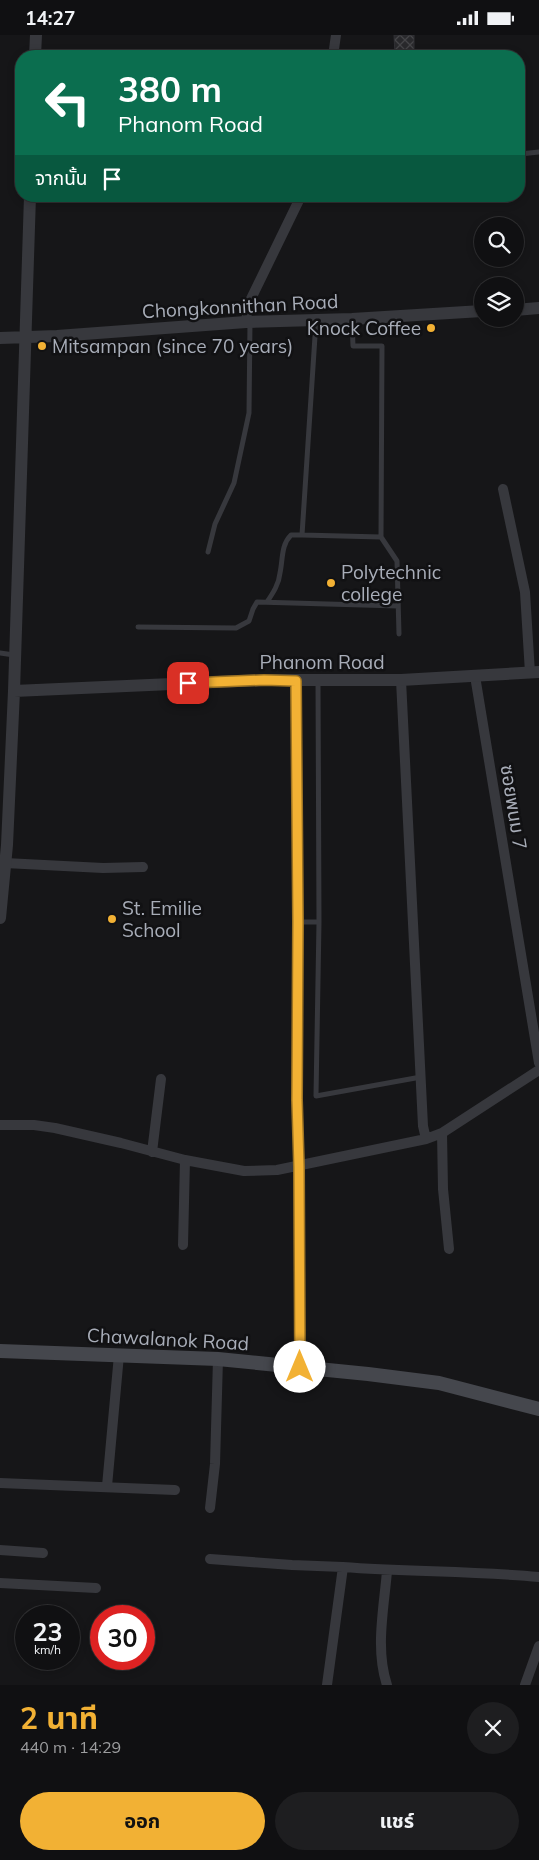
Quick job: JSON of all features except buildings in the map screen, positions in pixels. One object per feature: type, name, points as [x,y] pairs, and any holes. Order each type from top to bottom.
[{"type":"main road","name":"Chawalanok Road","points":[[0,1351],[218,1359],[300,1367],[439,1383],[539,1409]]},
{"type":"street","points":[[35,50],[36,35]]},
{"type":"street","points":[[334,50],[336,35]]},
{"type":"street","points":[[0,918],[6,863],[4,845],[16,655],[30,202]]},
{"type":"street","points":[[248,322],[248,305],[298,202]]},
{"type":"street","points":[[524,309],[539,308]]},
{"type":"street","name":"Chongkonnithan Road","points":[[0,338],[67,336],[248,322],[352,319],[474,311]]},
{"type":"street","points":[[503,489],[525,592],[534,673]]},
{"type":"street","name":"Phanom Road","points":[[14,691],[264,680],[401,680],[534,673]]},
{"type":"street","name":"ซอยพนม 7","points":[[475,676],[539,1063]]},
{"type":"street","points":[[401,680],[423,1126],[426,1139]]},
{"type":"street","points":[[296,681],[300,1367]]},
{"type":"street","points":[[6,863],[103,868],[143,867]]},
{"type":"street","points":[[0,1125],[34,1125],[55,1128],[185,1160],[244,1171],[277,1171],[426,1139],[442,1133],[539,1070]]},
{"type":"street","points":[[152,1152],[161,1079]]},
{"type":"street","points":[[442,1133],[443,1189],[449,1249]]},
{"type":"street","points":[[183,1245],[185,1160]]},
{"type":"street","points":[[107,1486],[119,1355]]},
{"type":"street","points":[[210,1508],[215,1463],[218,1359]]},
{"type":"street","points":[[0,1483],[175,1490]]},
{"type":"street","points":[[0,1550],[43,1553]]},
{"type":"street","points":[[210,1559],[387,1571],[492,1573],[539,1577]]},
{"type":"street","points":[[327,1685],[343,1567]]},
{"type":"street","points":[[386,1685],[381,1669],[381,1640],[387,1571]]},
{"type":"street","points":[[0,1583],[96,1588]]},
{"type":"street","points":[[525,1685],[539,1646]]},
{"type":"lane","points":[[525,153],[539,152]]},
{"type":"lane","points":[[352,319],[353,346],[382,346],[382,537],[396,561],[398,634]]},
{"type":"lane","points":[[302,535],[316,320]]},
{"type":"lane","points":[[208,552],[215,524],[234,483],[249,413],[248,322]]},
{"type":"lane","points":[[267,602],[276,589],[286,540],[291,535],[382,537]]},
{"type":"lane","points":[[138,627],[236,628],[249,621],[257,602],[398,606]]},
{"type":"lane","points":[[0,653],[16,655]]},
{"type":"lane","points":[[318,681],[319,922],[316,1096],[422,1077]]},
{"type":"lane","points":[[298,922],[319,922]]},
{"type":"place","name":"Knock Coffee","points":[[431,328]]},
{"type":"place","name":"Mitsampan (since 70 years)","points":[[42,346]]},
{"type":"place","name":"Polytechnic college","points":[[331,583]]},
{"type":"place","name":"St. Emilie School","points":[[112,919]]},
{"type":"route","points":[[188,683],[264,680],[296,681],[300,1367]]}]
